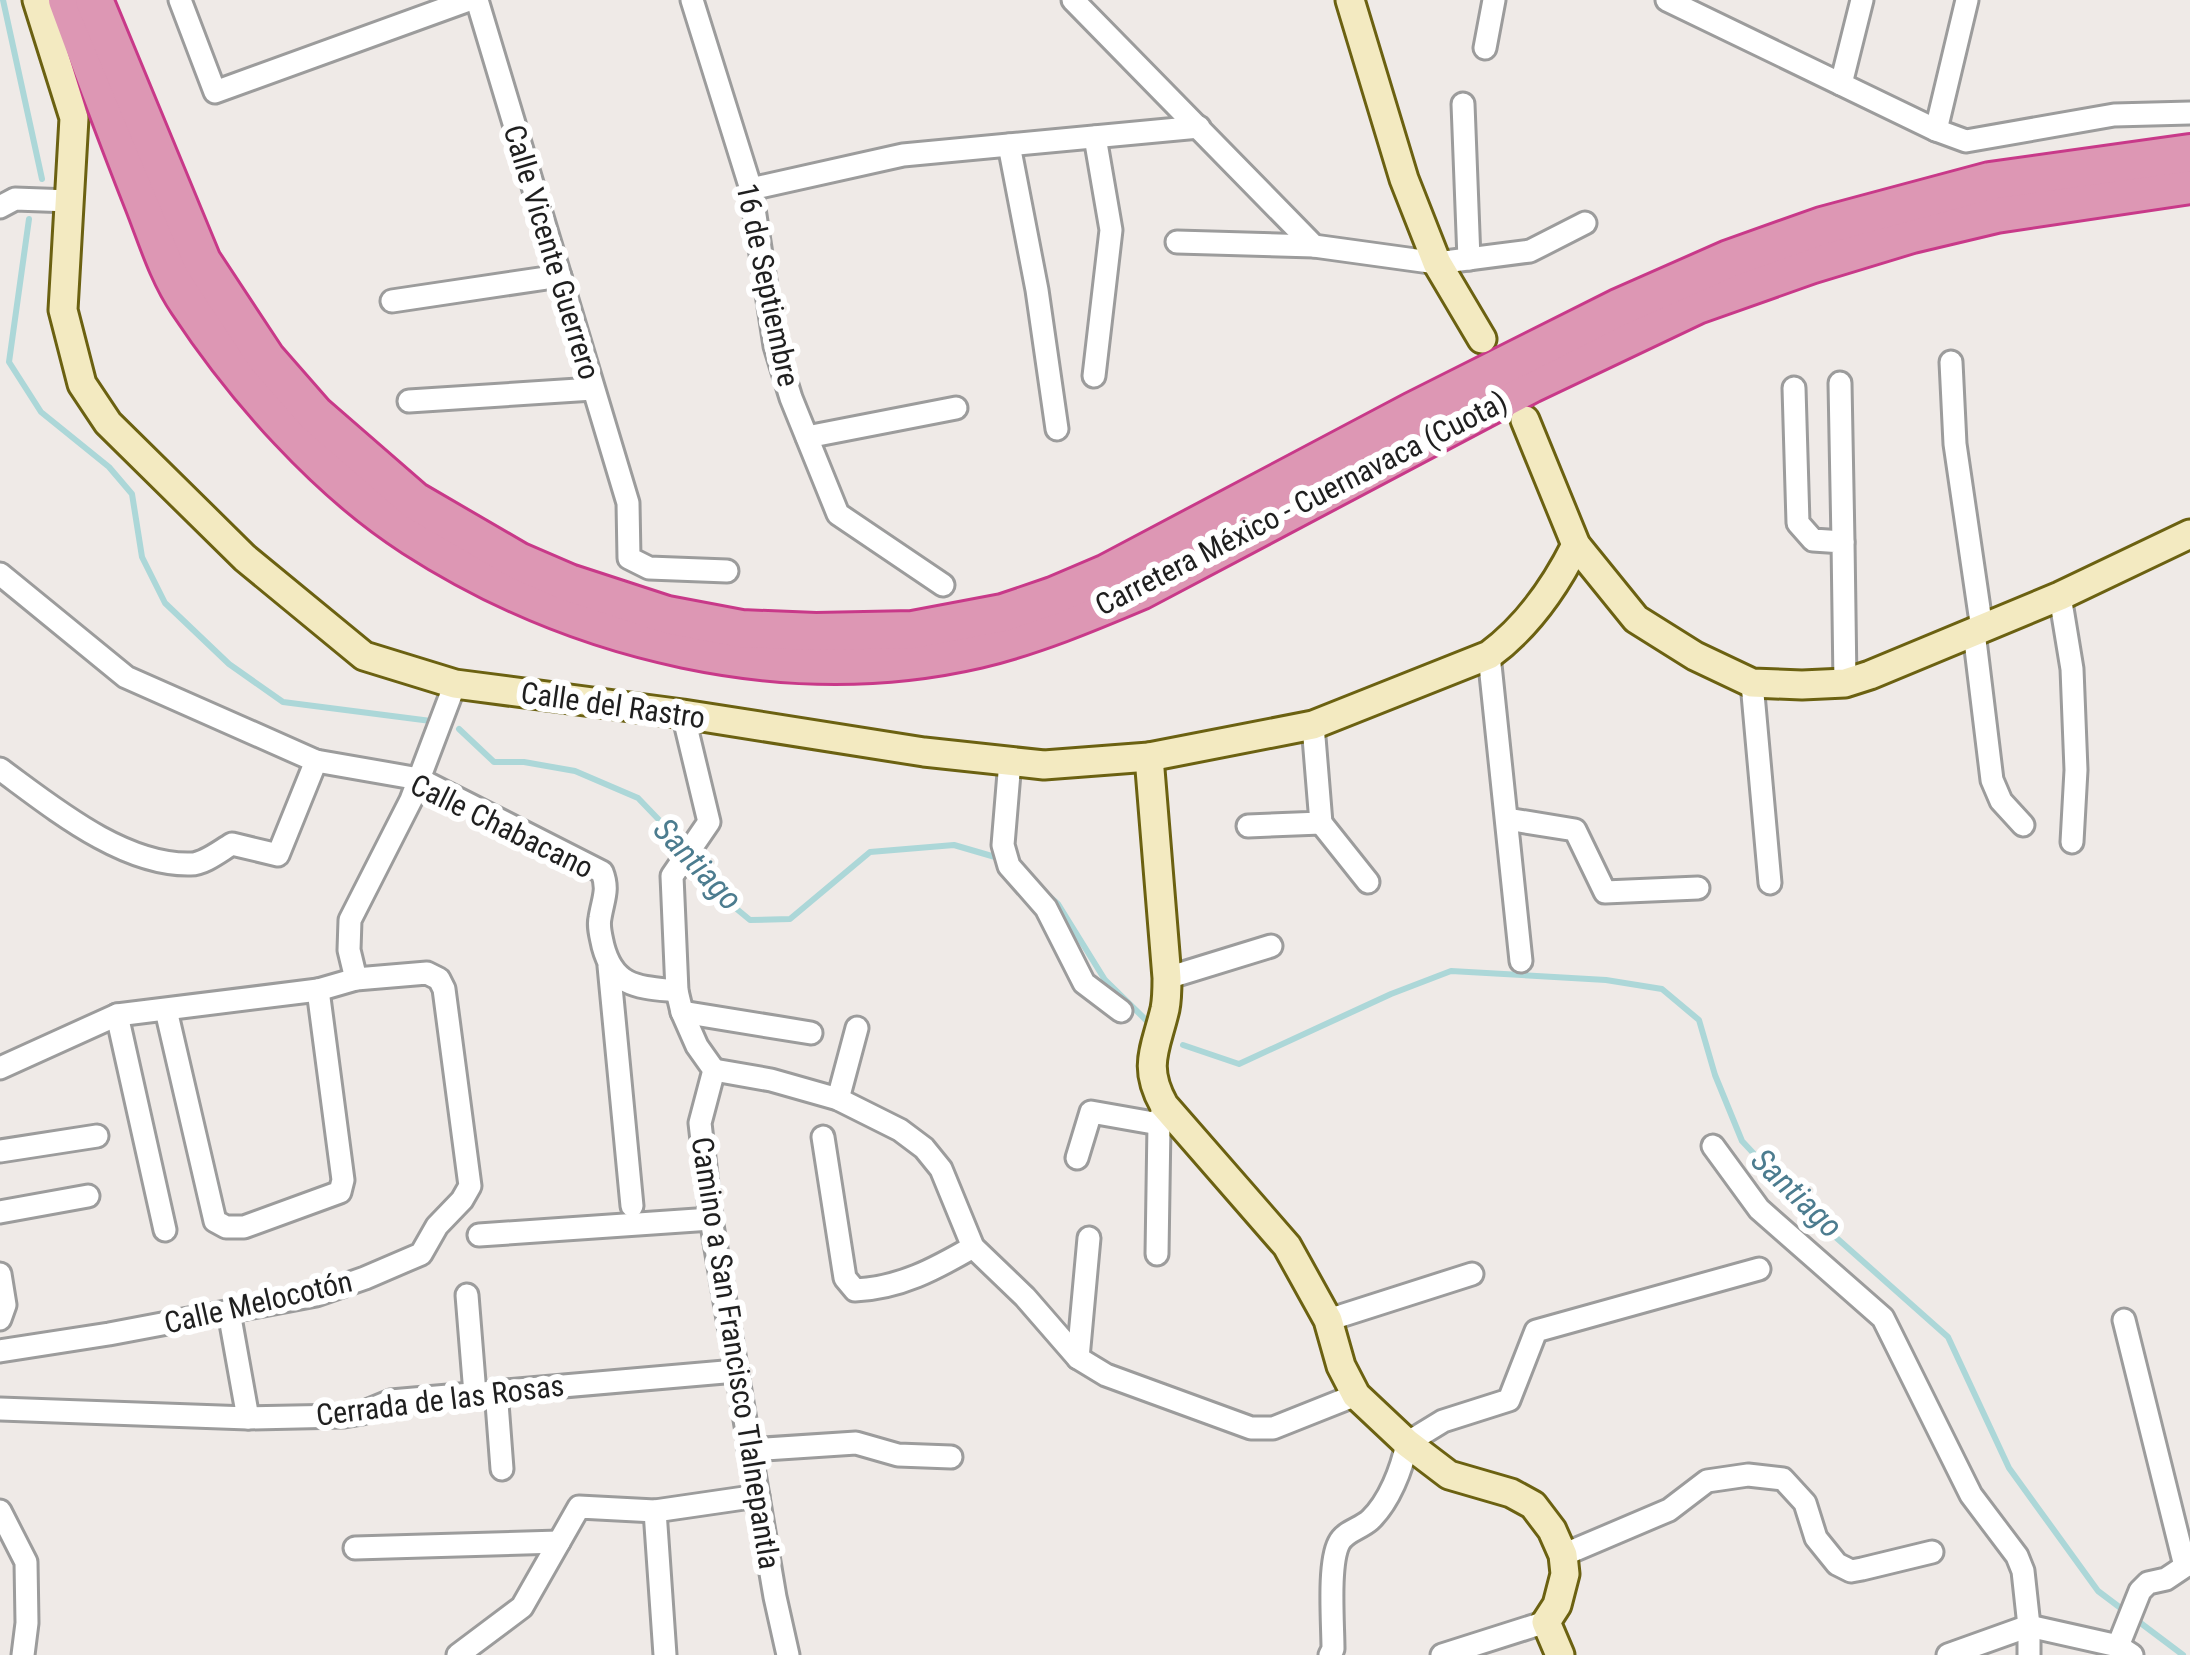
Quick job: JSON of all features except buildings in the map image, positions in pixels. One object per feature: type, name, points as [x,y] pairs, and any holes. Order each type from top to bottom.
[{"type":"highway","name":"Carretera México - Cuernavaca (Cuota)","points":[[68,0],[112,123],[185,299],[261,398],[314,454],[410,536],[464,566],[545,605],[709,655],[824,664],[922,659],[980,648],[1140,591],[1531,384],[1697,305],[1912,234],[1996,214],[2190,185]]},
{"type":"highway","name":"Carretera México - Cuernavaca (Cuota)","points":[[94,0],[202,261],[266,358],[315,414],[415,501],[518,561],[667,615],[741,629],[913,629],[1003,614],[1107,573],[1433,400],[1618,308],[1729,260],[1822,226],[1990,181],[2190,153]]},
{"type":"main road","name":"Calle del Rastro","points":[[38,0],[74,118],[62,310],[82,384],[108,424],[245,558],[364,656],[455,684],[924,752],[1044,765],[1149,757],[1313,724],[1489,655],[1505,644],[1557,584],[1576,545]]},
{"type":"main road","points":[[1350,0],[1404,178],[1437,263],[1482,339]]},
{"type":"main road","points":[[1525,419],[1576,545],[1636,619],[1695,656],[1752,682],[1845,683],[2060,596],[2190,534]]},
{"type":"main road","points":[[1149,757],[1167,979],[1153,1061],[1153,1085],[1162,1114],[1287,1246],[1328,1320],[1341,1366],[1356,1395],[1449,1475],[1533,1504],[1563,1555],[1557,1605],[1546,1622],[1560,1655]]},
{"type":"street","points":[[180,0],[215,92],[473,0]]},
{"type":"street","name":"Calle Vicente Guerrero","points":[[473,0],[628,503],[629,558],[649,568],[728,571]]},
{"type":"street","name":"16 de Septiembre","points":[[692,0],[751,189],[775,346],[838,514],[943,585]]},
{"type":"street","points":[[1073,0],[1314,246]]},
{"type":"street","points":[[1486,48],[1494,0]]},
{"type":"street","points":[[1666,0],[1966,141],[2114,115],[2190,113]]},
{"type":"street","points":[[1841,84],[1862,0]]},
{"type":"street","points":[[1936,130],[1966,0]]},
{"type":"street","points":[[1463,104],[1469,259]]},
{"type":"street","points":[[751,189],[903,155],[1199,127]]},
{"type":"street","points":[[1094,376],[1111,230],[1095,137]]},
{"type":"street","points":[[1009,145],[1057,430]]},
{"type":"street","points":[[1,210],[15,199],[70,201]]},
{"type":"street","points":[[1177,242],[1314,246],[1437,263],[1531,251],[1585,223]]},
{"type":"street","points":[[392,301],[560,276]]},
{"type":"street","points":[[1951,362],[1954,444],[1992,780],[2001,801],[2023,825]]},
{"type":"street","points":[[1840,383],[1845,683]]},
{"type":"street","points":[[1794,388],[1798,523],[1813,540],[1843,542]]},
{"type":"street","points":[[409,401],[593,389]]},
{"type":"street","points":[[807,437],[956,408]]},
{"type":"street","name":"Calle Chabacano","points":[[0,574],[126,677],[316,761],[419,779],[602,872],[608,887],[598,923],[609,966]]},
{"type":"street","points":[[2060,596],[2072,669],[2076,770],[2072,842]]},
{"type":"street","points":[[1489,655],[1521,961]]},
{"type":"street","points":[[1752,682],[1770,883]]},
{"type":"street","points":[[0,1068],[116,1015],[318,990],[356,979],[349,950],[350,920],[419,779],[455,684]]},
{"type":"street","points":[[682,714],[709,821],[672,876],[679,1002],[697,1046],[714,1070],[838,1099],[900,1130],[924,1148],[940,1169],[973,1246],[1078,1358],[1106,1375],[1251,1428],[1273,1428],[1356,1395]]},
{"type":"street","points":[[1313,724],[1321,823],[1368,882]]},
{"type":"street","points":[[0,769],[77,823],[136,856],[195,865],[232,844],[278,855],[316,761]]},
{"type":"street","points":[[1010,761],[1003,845],[1009,866],[1046,908],[1084,983],[1121,1011]]},
{"type":"street","points":[[1507,819],[1575,830],[1605,892],[1698,888]]},
{"type":"street","points":[[1248,826],[1321,823]]},
{"type":"street","points":[[1167,979],[1271,946]]},
{"type":"street","points":[[609,966],[622,980],[679,1002],[811,1033]]},
{"type":"street","points":[[609,966],[632,1206]]},
{"type":"street","name":"Calle Melocotón","points":[[0,1352],[316,1295],[421,1254],[436,1226],[470,1186],[444,989],[439,979],[427,973],[356,979]]},
{"type":"street","points":[[166,1010],[215,1221],[226,1227],[244,1227],[340,1192],[343,1180],[318,990]]},
{"type":"street","points":[[116,1015],[165,1230]]},
{"type":"street","points":[[838,1099],[857,1028]]},
{"type":"street","name":"Camino a San Francisco Tlalnepantla","points":[[714,1070],[700,1124],[711,1219],[788,1655]]},
{"type":"street","points":[[1077,1158],[1090,1112],[1162,1114],[1157,1254]]},
{"type":"street","points":[[0,1151],[97,1136]]},
{"type":"street","points":[[824,1137],[845,1278],[855,1291],[922,1276],[973,1246]]},
{"type":"street","points":[[1712,1146],[1760,1209],[1883,1318],[1971,1495],[2017,1556],[2030,1626],[2029,1655]]},
{"type":"street","points":[[0,1212],[88,1196]]},
{"type":"street","points":[[479,1235],[711,1219]]},
{"type":"street","points":[[1078,1358],[1089,1238]]},
{"type":"street","points":[[1330,1655],[1338,1544],[1371,1520],[1400,1473],[1407,1443],[1443,1421],[1509,1400],[1536,1331],[1760,1269]]},
{"type":"street","points":[[0,1274],[5,1305],[0,1318]]},
{"type":"street","points":[[1328,1320],[1472,1274]]},
{"type":"street","points":[[467,1295],[502,1469]]},
{"type":"street","points":[[229,1312],[248,1418]]},
{"type":"street","points":[[1948,1655],[2030,1626],[2123,1646],[2140,1591],[2188,1565],[2124,1320]]},
{"type":"street","name":"Cerrada de las Rosas","points":[[0,1409],[248,1418],[344,1416],[392,1401],[736,1371]]},
{"type":"street","points":[[749,1450],[856,1443],[898,1455],[951,1456]]},
{"type":"street","points":[[1563,1555],[1669,1510],[1707,1481],[1748,1475],[1783,1479],[1805,1503],[1816,1538],[1837,1564],[1851,1571],[1932,1552]]},
{"type":"street","points":[[458,1655],[522,1607],[579,1507],[655,1510],[758,1496]]},
{"type":"street","points":[[655,1510],[665,1655]]},
{"type":"street","points":[[0,1511],[26,1562],[23,1655]]},
{"type":"street","points":[[355,1548],[559,1542]]},
{"type":"street","points":[[1442,1655],[1546,1622]]},
{"type":"waterway","name":"Santiago","points":[[3,0],[42,179]]},
{"type":"waterway","name":"Santiago","points":[[29,219],[9,362],[41,412],[109,467],[132,494],[142,557],[165,603],[229,664],[283,702],[431,721]]},
{"type":"waterway","name":"Santiago","points":[[459,729],[494,762],[575,771],[638,798],[685,847]]},
{"type":"waterway","name":"Santiago","points":[[693,858],[715,891],[750,920],[790,919],[870,852],[954,845],[1002,859]]},
{"type":"waterway","name":"Santiago","points":[[1050,897],[1105,980],[1147,1021]]},
{"type":"waterway","name":"Santiago","points":[[1183,1045],[1239,1064],[1451,971],[1606,980],[1662,989],[1699,1020],[1742,1141],[1813,1217],[1948,1337],[2009,1468],[2098,1591],[2183,1655]]}]
